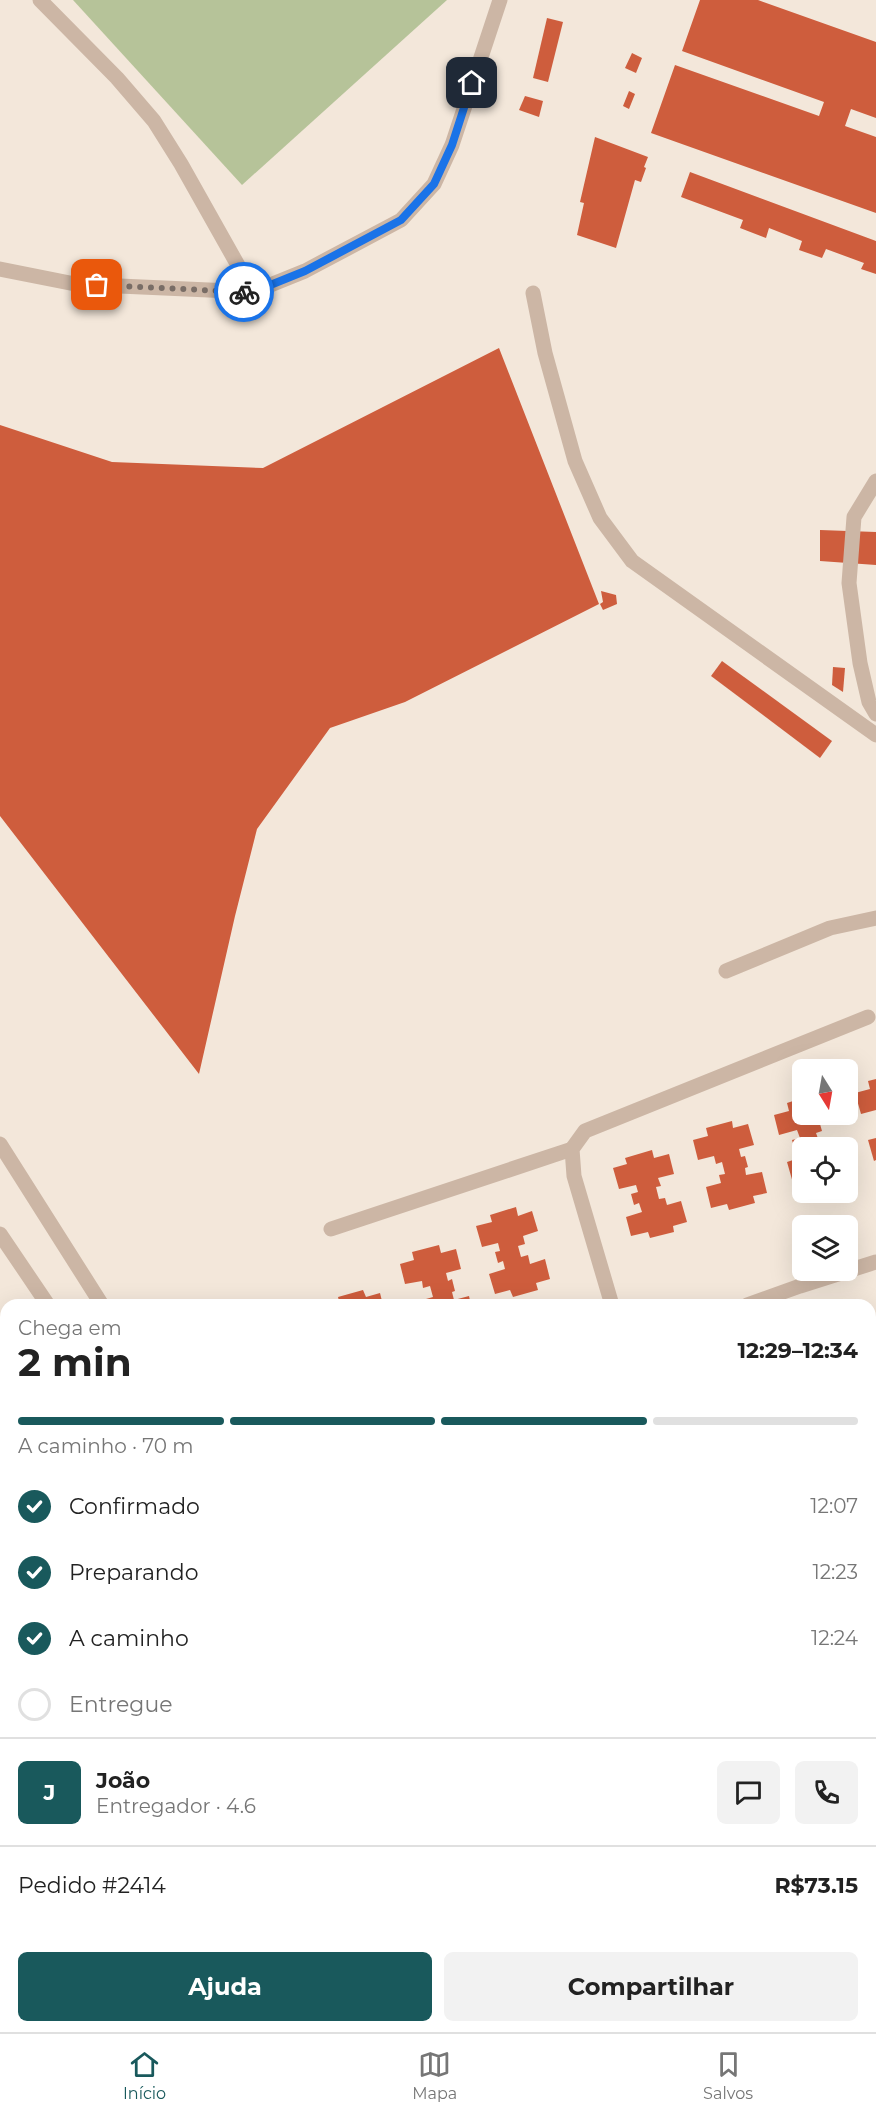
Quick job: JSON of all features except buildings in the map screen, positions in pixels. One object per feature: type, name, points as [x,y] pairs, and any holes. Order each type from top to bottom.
[{"type":"street","points":[[40,0],[117,78],[154,121],[181,164],[253,292]]},
{"type":"street","points":[[0,269],[75,284],[253,292],[305,271],[401,220],[434,184],[452,145],[500,0]]},
{"type":"street","points":[[533,293],[545,353],[574,461],[600,518],[633,561],[876,735]]},
{"type":"street","points":[[876,481],[854,518],[849,583],[860,663],[869,702],[876,714]]},
{"type":"street","points":[[726,971],[830,928],[876,918]]},
{"type":"street","points":[[331,1229],[572,1149],[585,1131],[868,1017]]},
{"type":"street","points":[[0,1144],[98,1299]]},
{"type":"street","points":[[572,1149],[574,1176],[610,1299]]},
{"type":"street","points":[[0,1234],[44,1299]]},
{"type":"street","points":[[764,1299],[876,1262]]},
{"type":"green space","points":[[73,0],[447,0],[242,185]]},
{"type":"way so far","points":[[97,285],[244,292]]},
{"type":"route","points":[[244,292],[253,292],[305,271],[401,220],[434,184],[452,145],[472,83]]}]
